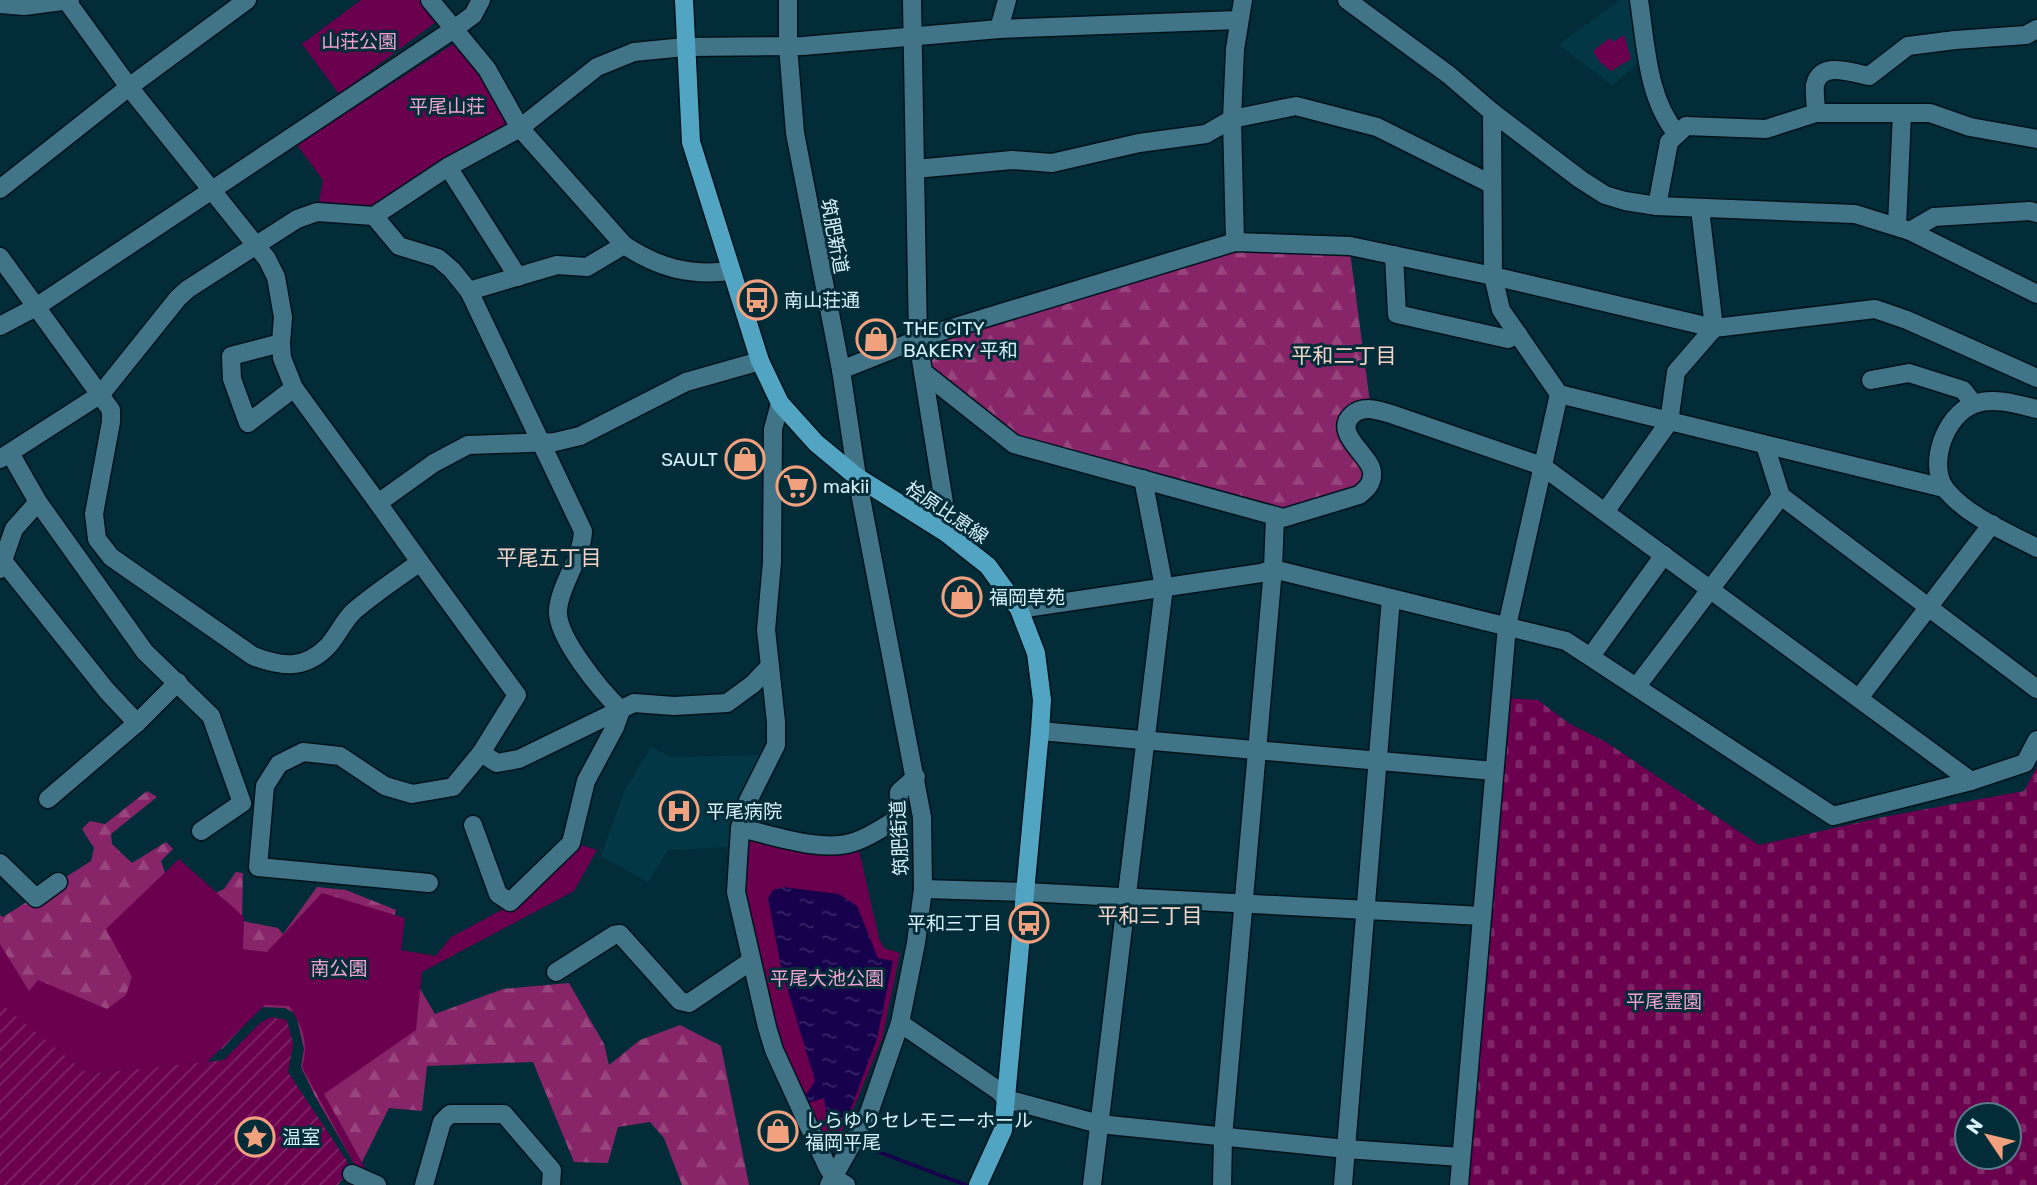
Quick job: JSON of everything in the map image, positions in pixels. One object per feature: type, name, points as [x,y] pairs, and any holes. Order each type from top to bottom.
[{"type":"main road","name":"桧原比恵線","points":[[684,0],[691,142],[760,361],[780,403],[816,443],[857,477],[945,532],[988,566],[1019,608],[1036,653],[1042,700],[1040,731],[1003,1130],[978,1185]]},
{"type":"street","points":[[0,189],[129,87],[247,0]]},
{"type":"street","points":[[430,0],[487,69],[520,128],[624,245],[645,259],[664,267],[688,271],[732,271]]},
{"type":"street","points":[[0,326],[36,307],[454,29],[473,15],[481,0]]},
{"type":"street","name":"筑肥新道","points":[[788,0],[788,46],[795,133],[841,370],[857,477]]},
{"type":"street","points":[[912,0],[918,340],[945,509],[945,532]]},
{"type":"street","points":[[999,29],[1006,0]]},
{"type":"street","points":[[1235,242],[1233,119],[1238,20],[1243,0]]},
{"type":"street","points":[[1348,0],[1449,75],[1492,112],[1580,179],[1605,195],[1657,206],[1854,214],[1904,228],[2037,294]]},
{"type":"street","points":[[1639,0],[1650,74],[1664,118],[1677,134]]},
{"type":"street","points":[[0,4],[24,6],[68,1],[129,87],[267,258],[276,277],[283,317],[282,358],[294,388],[517,695],[481,753],[453,787],[412,794],[385,786],[340,757],[303,751],[279,764],[265,786],[258,867],[429,883]]},
{"type":"street","points":[[201,831],[242,803],[211,716],[145,652],[5,456],[101,394],[188,289],[297,219],[317,212],[374,216],[448,167],[520,128],[597,67],[634,52],[685,47],[788,46],[999,29],[1238,20]]},
{"type":"street","points":[[1816,113],[1815,83],[1822,73],[1832,69],[1868,76],[1908,46],[2026,35],[2037,29]]},
{"type":"street","points":[[915,169],[1012,160],[1052,163],[1139,143],[1206,134],[1233,119],[1296,106],[1377,127],[1491,184]]},
{"type":"street","points":[[1492,112],[1493,276],[1501,310],[1559,394],[1944,488]]},
{"type":"street","points":[[1657,206],[1669,142],[1686,126],[1766,129],[1816,113],[1930,113],[1970,127],[2037,139]]},
{"type":"street","points":[[1902,113],[1904,228]]},
{"type":"street","points":[[448,167],[518,277]]},
{"type":"street","points":[[1605,512],[1669,422],[1676,372],[1714,328],[1700,209]]},
{"type":"street","points":[[1904,228],[1934,217],[2030,211],[2037,213]]},
{"type":"street","points":[[374,216],[399,246],[438,258],[469,291],[583,531],[583,544],[558,608],[558,622],[592,678],[621,710]]},
{"type":"street","points":[[841,370],[918,340],[1235,242],[1350,246],[1493,276],[1714,328],[1875,309],[1907,320],[2037,378]]},
{"type":"street","points":[[469,291],[557,265],[587,267],[624,245]]},
{"type":"street","points":[[1394,256],[1396,314],[1508,339],[1518,334]]},
{"type":"street","points":[[0,257],[111,410],[94,514],[97,539],[111,557],[253,656],[277,665],[303,662],[317,655],[328,646],[352,612],[420,562]]},
{"type":"street","points":[[281,342],[231,356],[232,379],[248,423],[294,388]]},
{"type":"street","points":[[378,503],[434,463],[468,445],[542,443],[580,436],[686,382],[760,361]]},
{"type":"street","points":[[923,372],[1014,444],[1283,518],[1359,495],[1367,489],[1371,482],[1371,467],[1350,439],[1346,427],[1351,415],[1360,410],[1372,409],[1394,415],[1542,466],[1971,781]]},
{"type":"street","points":[[1871,380],[1909,373],[1963,390],[1974,404]]},
{"type":"street","points":[[1459,1185],[1507,626],[1559,394]]},
{"type":"street","points":[[2037,409],[2004,401],[1974,404],[1959,414],[1948,427],[1939,450],[1940,475],[1944,488],[1958,502],[1992,524],[2037,548]]},
{"type":"street","points":[[780,403],[773,429],[772,562],[766,630],[776,745],[748,802],[740,828],[736,892],[774,1050],[836,1183]]},
{"type":"street","points":[[1765,445],[1781,496],[2037,689]]},
{"type":"street","name":"筑肥街道","points":[[836,1183],[869,1113],[900,1023],[916,943],[923,889],[922,817],[916,777],[857,477]]},
{"type":"street","points":[[1092,1185],[1164,587],[1143,480]]},
{"type":"street","points":[[1637,686],[1781,496]]},
{"type":"street","points":[[38,502],[15,529],[2,566],[137,723]]},
{"type":"street","points":[[1222,1185],[1223,1137],[1273,569],[1275,516]]},
{"type":"street","points":[[1859,698],[1992,524]]},
{"type":"street","points":[[1591,656],[1664,555]]},
{"type":"street","points":[[1019,608],[1261,573],[1273,569],[1566,641],[1833,816],[1971,781],[2025,763],[2037,740]]},
{"type":"street","points":[[1343,1185],[1391,598]]},
{"type":"street","points":[[481,753],[497,763],[519,759],[634,703],[674,706],[727,703],[753,684],[770,666]]},
{"type":"street","points":[[48,799],[137,723],[178,682]]},
{"type":"street","points":[[473,825],[498,894],[510,902],[571,843],[586,781],[615,727],[621,710]]},
{"type":"street","points":[[1040,731],[1494,771]]},
{"type":"street","points":[[740,828],[821,846],[856,842],[898,818],[899,792],[916,777]]},
{"type":"street","points":[[0,863],[36,898],[58,882]]},
{"type":"street","points":[[923,889],[1482,916]]},
{"type":"street","points":[[556,972],[614,935],[620,934],[680,1001],[689,1003],[751,961]]},
{"type":"street","points":[[900,1023],[999,1091],[1006,1099],[1099,1124],[1346,1149],[1461,1157]]},
{"type":"street","points":[[424,1185],[442,1122],[450,1114],[505,1114],[552,1170],[551,1185]]},
{"type":"street","points":[[352,1174],[377,1185]]},
{"type":"shaded area","points":[[1620,0],[1632,0],[1638,64],[1612,85],[1559,45]]},
{"type":"shaded area","name":"平尾病院","points":[[651,747],[670,757],[766,755],[730,847],[668,850],[648,882],[601,856],[625,790]]},
{"type":"green space","name":"山荘公園","points":[[361,0],[420,0],[436,22],[339,94],[302,44]]},
{"type":"green space","points":[[1624,35],[1631,59],[1611,71],[1600,62],[1593,51],[1610,38],[1613,42]]},
{"type":"green space","name":"平尾山荘","points":[[458,41],[513,123],[374,209],[319,203],[323,180],[297,145]]},
{"type":"green space","points":[[1231,248],[1350,252],[1370,402],[1348,410],[1366,468],[1361,486],[1278,511],[1016,438],[931,372],[927,343]]},
{"type":"green space","name":"平尾霊園","points":[[1507,698],[1538,700],[1570,724],[1606,742],[1759,845],[1883,817],[2024,791],[2037,767],[2037,1185],[1464,1185]]},
{"type":"green space","points":[[147,791],[157,797],[111,834],[112,844],[132,863],[166,842],[173,849],[161,861],[167,879],[200,900],[224,889],[236,872],[243,873],[242,921],[278,928],[283,934],[317,887],[346,890],[396,910],[386,949],[412,975],[435,1014],[503,989],[569,983],[604,1044],[609,1065],[640,1040],[680,1025],[721,1046],[749,1185],[682,1185],[664,1138],[650,1122],[618,1127],[608,1163],[574,1162],[533,1062],[427,1066],[422,1111],[389,1108],[358,1170],[301,1067],[304,1049],[296,1014],[285,1008],[261,1007],[222,1049],[154,1036],[0,984],[0,915],[3,917],[91,861],[94,848],[82,829],[90,821],[105,824]]},
{"type":"green space","name":"平尾大池公園","points":[[744,834],[859,850],[879,938],[884,948],[900,953],[882,1039],[853,1110],[829,1155],[777,1045],[749,937],[741,870]]},
{"type":"green space","name":"南公園","points":[[572,842],[597,850],[574,891],[422,972],[416,1030],[324,1094],[365,1168],[357,1185],[349,1185],[358,1171],[302,1067],[305,1043],[298,1021],[289,1006],[265,1005],[207,1062],[88,1074],[0,1004],[0,944],[29,991],[38,980],[107,1009],[126,995],[132,977],[106,929],[179,859],[244,917],[243,949],[267,952],[322,893],[405,918],[401,950],[436,956],[451,937],[511,905]]},
{"type":"green space","points":[[0,1003],[88,1074],[224,1060],[260,1023],[271,1017],[287,1020],[293,1044],[288,1072],[347,1161],[348,1172],[338,1185],[0,1185]]},
{"type":"water","points":[[783,887],[839,894],[857,906],[878,958],[893,961],[877,1039],[848,1116],[827,1120],[824,1098],[808,1103],[806,1095],[815,1081],[781,967],[768,898],[773,890]]},
{"type":"waterway","points":[[871,1149],[966,1185]]},
{"type":"place","name":"南山荘通","points":[[757,300]]},
{"type":"place","name":"THE CITY BAKERY 平和","points":[[876,339]]},
{"type":"place","name":"SAULT","points":[[745,459]]},
{"type":"place","name":"makii","points":[[796,486]]},
{"type":"place","name":"福岡草苑","points":[[962,597]]},
{"type":"place","name":"平尾病院","points":[[679,811]]},
{"type":"place","name":"平和三丁目","points":[[1029,923]]},
{"type":"place","name":"しらゆりセレモニーホール 福岡平尾","points":[[778,1131]]},
{"type":"place","name":"温室","points":[[255,1137]]},
{"type":"district","name":"平和二丁目","points":[[1344,356]]},
{"type":"district","name":"平尾五丁目","points":[[549,558]]},
{"type":"district","name":"平和三丁目","points":[[1150,916]]}]
